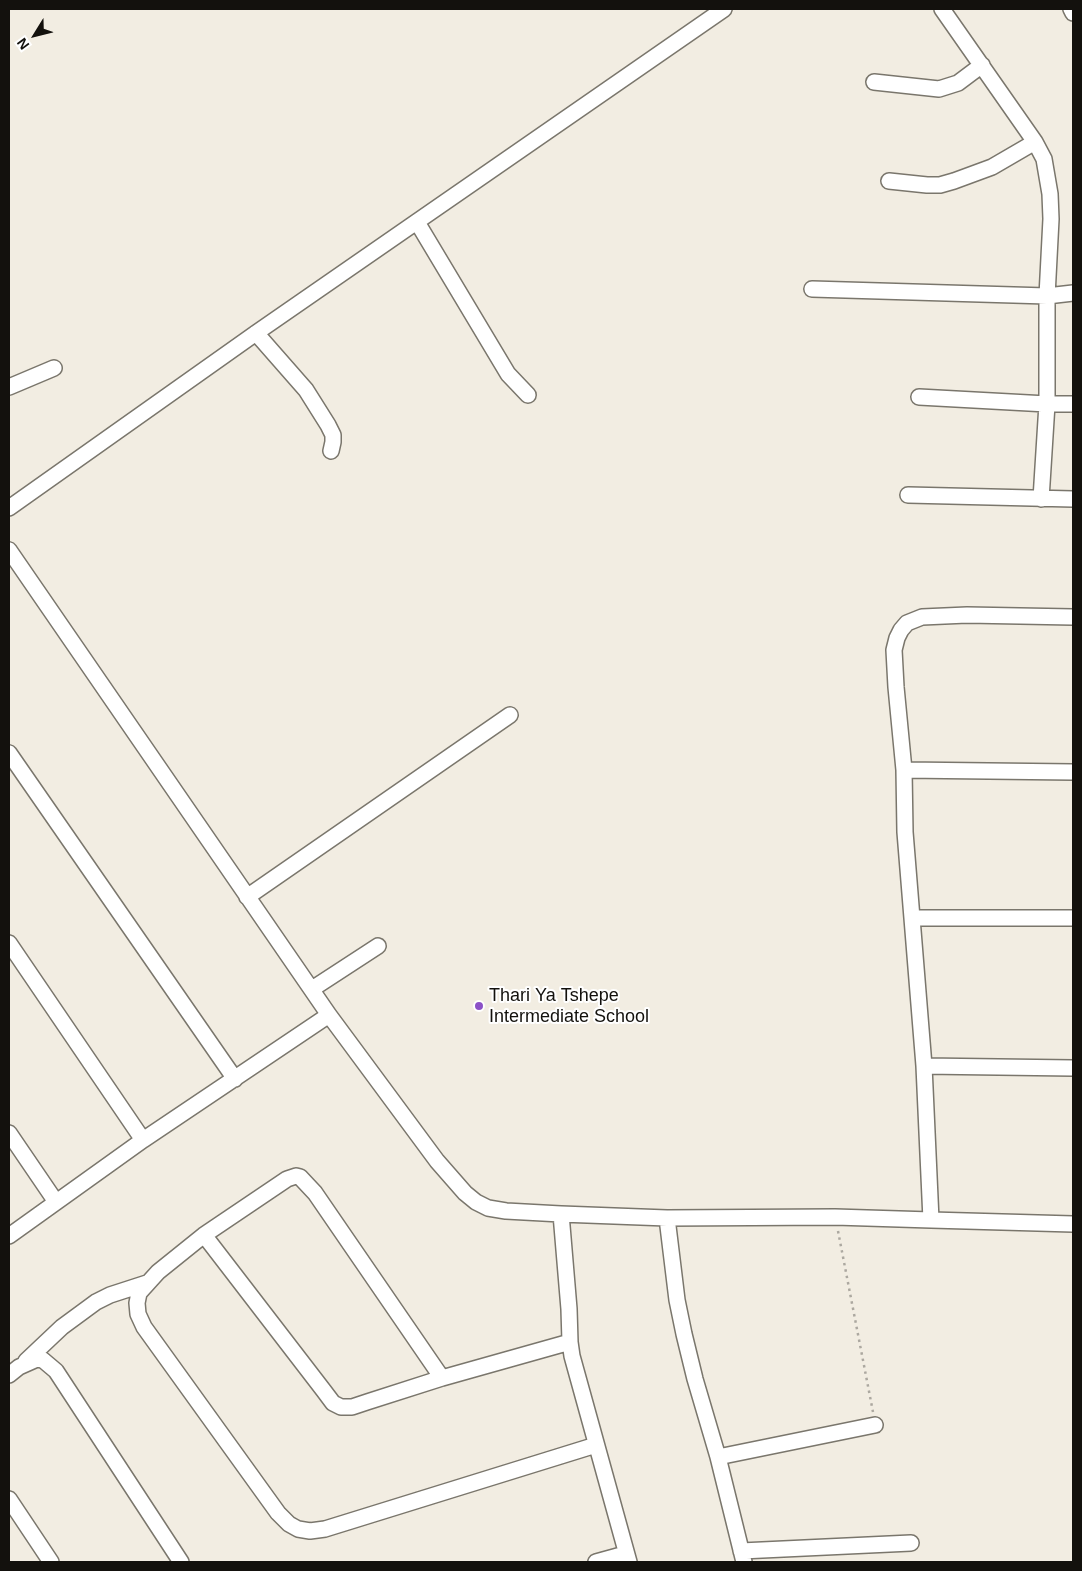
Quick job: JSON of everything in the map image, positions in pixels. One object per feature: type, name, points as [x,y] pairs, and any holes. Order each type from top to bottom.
[{"type":"street","points":[[9,508],[256,333],[724,9]]},
{"type":"street","points":[[942,9],[1036,142],[1044,159],[1050,194],[1051,219],[1047,296],[1047,404],[1041,499]]},
{"type":"street","points":[[874,82],[939,89],[958,83],[982,65]]},
{"type":"street","points":[[889,181],[934,185],[954,181],[992,167],[1036,142]]},
{"type":"street","points":[[417,222],[508,374],[528,394]]},
{"type":"street","points":[[812,289],[1047,296],[1073,293]]},
{"type":"street","points":[[256,333],[306,390],[333,435],[331,451]]},
{"type":"street","points":[[9,387],[54,368]]},
{"type":"street","points":[[919,397],[1073,404]]},
{"type":"street","points":[[908,495],[1073,499]]},
{"type":"street","points":[[9,550],[329,1015],[436,1161],[465,1193],[476,1202],[488,1208],[506,1211],[667,1218],[835,1217],[1073,1224]]},
{"type":"street","points":[[931,1220],[924,1066],[905,832],[904,770],[896,687],[894,650],[896,638],[907,623],[922,617],[946,615],[1073,617]]},
{"type":"street","points":[[247,897],[510,715]]},
{"type":"street","points":[[9,753],[235,1079]]},
{"type":"street","points":[[904,770],[1073,772]]},
{"type":"street","points":[[912,918],[1073,918]]},
{"type":"street","points":[[9,943],[143,1140]]},
{"type":"street","points":[[312,989],[378,946]]},
{"type":"street","points":[[9,1236],[143,1140],[329,1015]]},
{"type":"street","points":[[924,1066],[1073,1068]]},
{"type":"street","points":[[9,1132],[56,1202]]},
{"type":"street","points":[[442,1378],[315,1193],[300,1177],[296,1176],[287,1179],[204,1236],[158,1272],[140,1293],[137,1303],[138,1314],[144,1327],[278,1513],[289,1524],[298,1529],[310,1531],[325,1529],[596,1445]]},
{"type":"street","points":[[562,1214],[570,1342],[577,1377],[627,1558],[596,1562]]},
{"type":"street","points":[[667,1218],[677,1300],[684,1334],[718,1456],[743,1557],[911,1543]]},
{"type":"street","points":[[204,1236],[333,1403],[341,1407],[352,1407],[442,1378],[570,1342]]},
{"type":"street","points":[[14,1371],[62,1327],[96,1302],[110,1295],[147,1283]]},
{"type":"street","points":[[14,1371],[37,1359],[43,1360],[56,1371],[181,1562]]},
{"type":"street","points":[[718,1456],[875,1425]]},
{"type":"street","points":[[9,1499],[51,1562]]},
{"type":"path","points":[[835,1217],[875,1425]]},
{"type":"place","name":"Thari Ya Tshepe Intermediate School","points":[[479,1006]]}]
